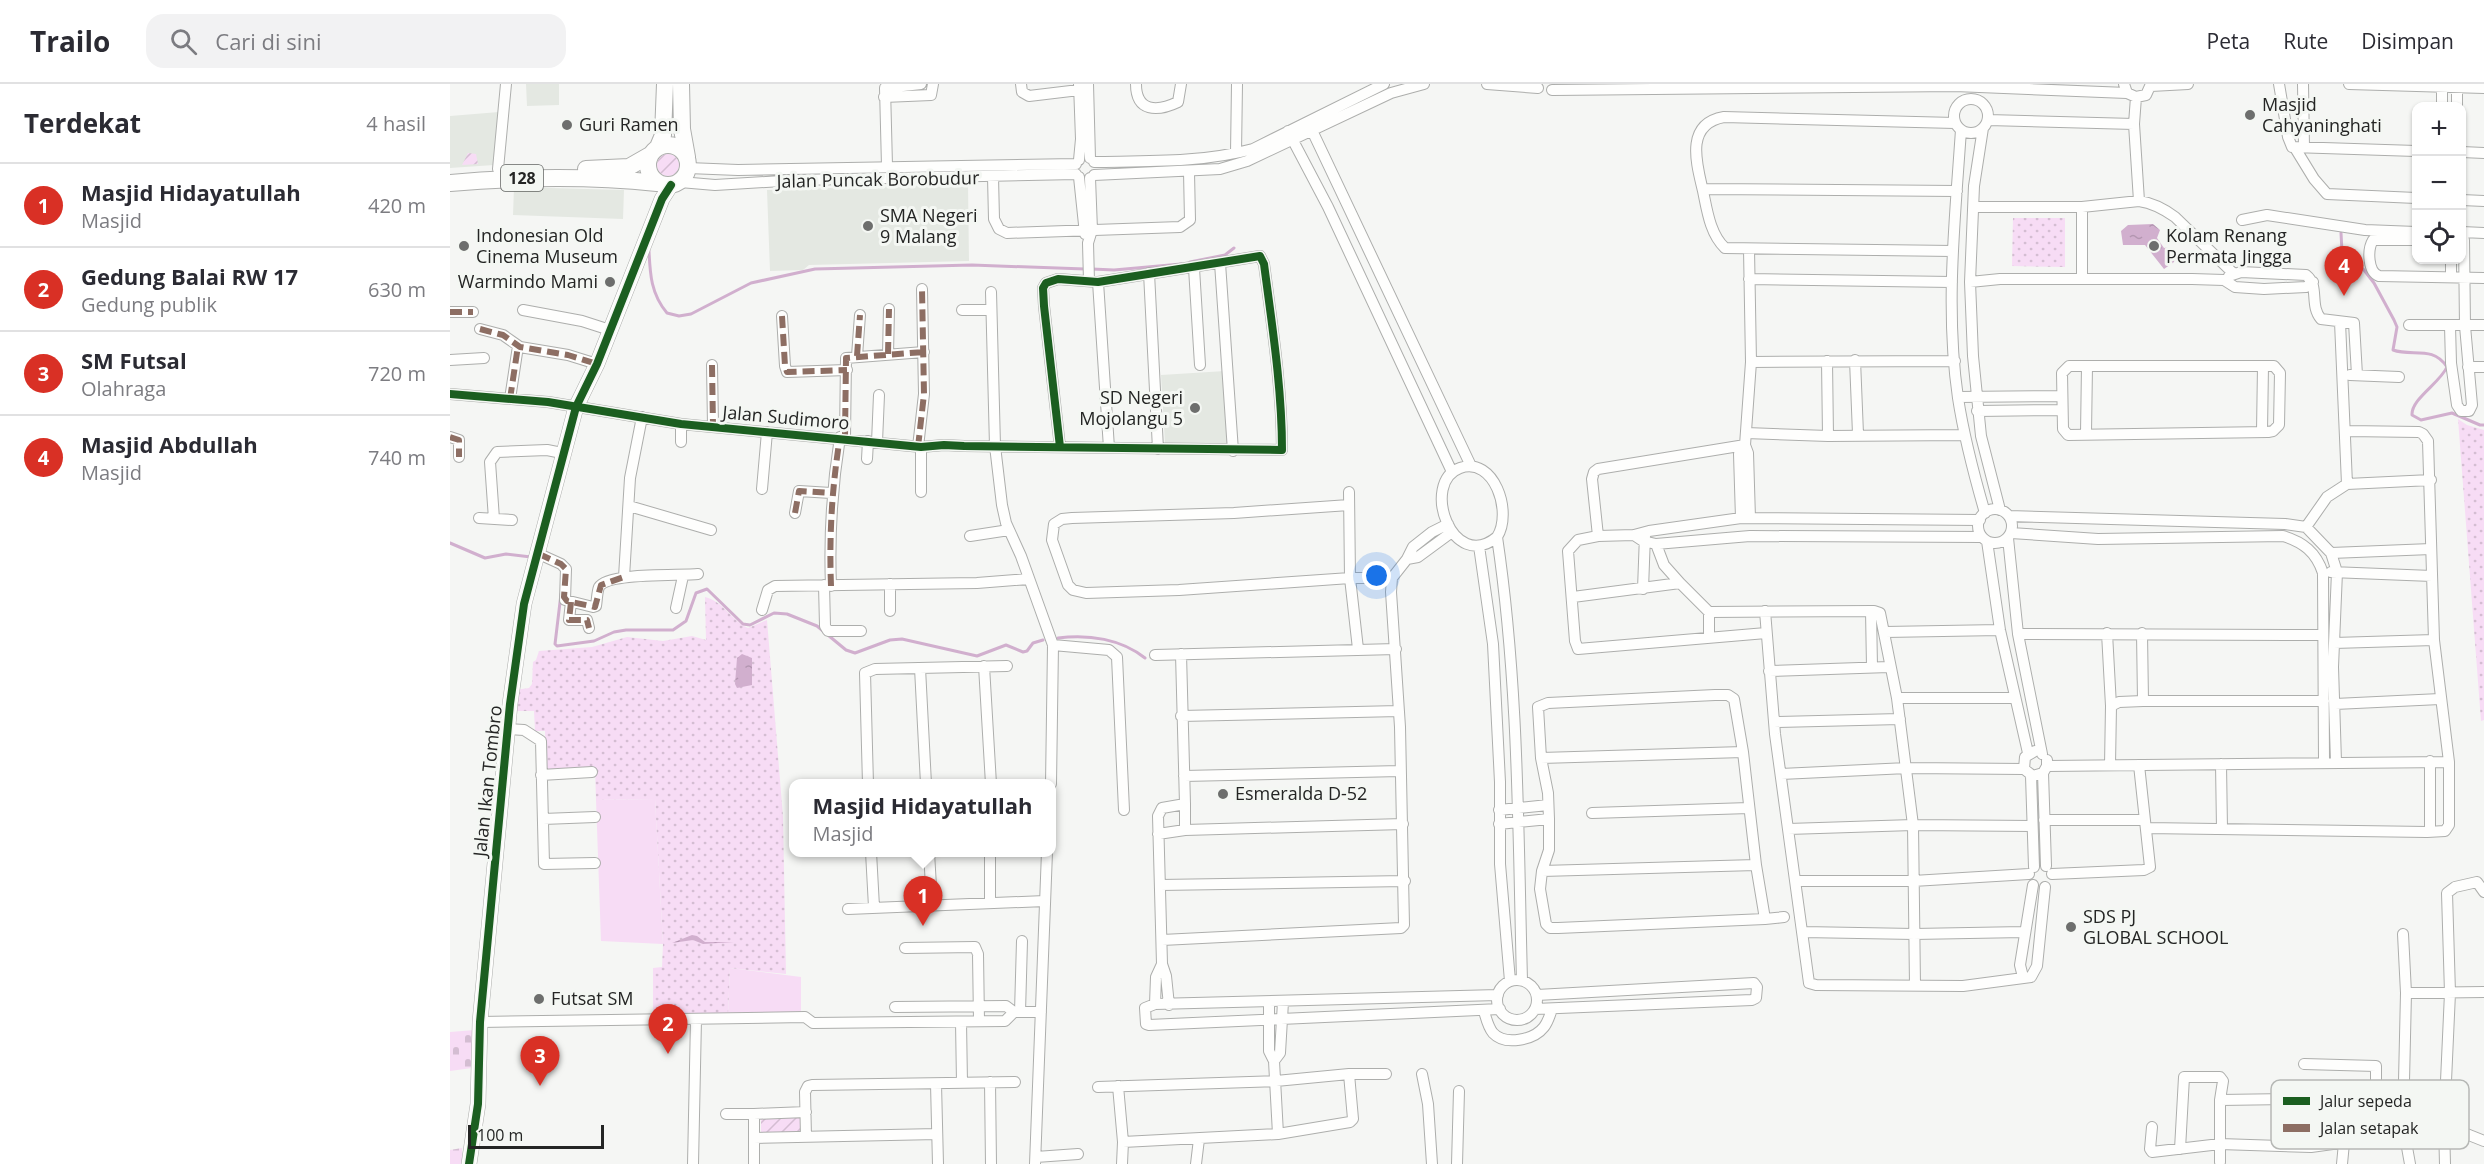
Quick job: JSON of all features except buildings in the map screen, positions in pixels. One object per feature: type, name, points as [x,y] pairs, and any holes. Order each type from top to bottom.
[{"type":"main road","points":[[665,84],[663,135],[654,151],[648,170],[677,175]]},
{"type":"main road","points":[[677,175],[682,129],[681,84]]},
{"type":"main road","points":[[654,151],[665,145],[674,146],[677,175]]},
{"type":"main road","name":"128","points":[[450,173],[617,168],[628,166],[654,151]]},
{"type":"main road","name":"128","points":[[450,183],[518,178],[627,180],[677,175]]},
{"type":"street","points":[[498,170],[506,84]]},
{"type":"street","points":[[887,166],[884,89],[887,86],[921,84]]},
{"type":"street","points":[[884,97],[932,95],[933,84]]},
{"type":"street","points":[[1021,84],[1022,92],[1029,96],[1082,86],[1088,261],[1092,279],[1108,448]]},
{"type":"street","points":[[1136,84],[1139,100],[1144,106],[1152,108],[1178,102],[1181,84]]},
{"type":"street","points":[[1236,153],[1237,84]]},
{"type":"street","name":"Jalan Puncak Borobudur","points":[[1310,127],[1384,84]]},
{"type":"street","name":"Jalan Puncak Borobudur","points":[[677,175],[717,170],[944,165],[1189,172],[1220,169],[1238,164],[1290,136],[1391,93],[1424,84]]},
{"type":"street","points":[[1487,84],[1537,86],[1545,92],[1555,87],[1974,85],[2129,91],[2146,94],[2151,85],[2188,84]]},
{"type":"street","points":[[2279,84],[2288,137],[2297,147],[2314,179],[2328,194],[2412,198]]},
{"type":"street","points":[[2297,147],[2303,84]]},
{"type":"street","points":[[2349,84],[2484,88]]},
{"type":"street","points":[[1973,98],[1974,85]]},
{"type":"street","points":[[2442,85],[2442,102]]},
{"type":"street","points":[[2457,86],[2457,102]]},
{"type":"street","points":[[2129,91],[2134,124],[2139,201]]},
{"type":"street","points":[[1766,611],[1774,722],[1809,983],[1963,986],[2031,977],[2037,966],[2045,887],[2051,880],[2044,820],[2045,769],[2018,634],[2009,535],[2012,522],[2004,513],[1977,411],[1975,395],[1970,282],[1974,186],[1985,124],[1985,106],[1973,98],[1966,99],[1955,108],[1958,126],[1957,192],[1952,282],[1958,397],[1982,517],[1978,528],[1985,539],[2000,630],[2028,753]]},
{"type":"street","points":[[1953,251],[1728,249],[1723,246],[1708,215],[1695,160],[1696,144],[1703,128],[1715,118],[1958,126],[1968,133],[1976,132],[1985,124],[2012,122],[2134,124]]},
{"type":"street","points":[[1310,127],[1471,466],[1485,473],[1499,492],[1504,505],[1502,530],[1490,543],[1479,546],[1462,542],[1450,528],[1442,499],[1445,482],[1452,472],[1471,466]]},
{"type":"street","points":[[1290,136],[1328,207],[1452,472]]},
{"type":"street","name":"Jalan Puncak Borobudur","points":[[677,175],[715,185],[798,180],[993,177],[1199,160],[1253,149],[1290,136]]},
{"type":"street","points":[[2297,147],[2412,151]]},
{"type":"street","points":[[2466,152],[2484,153]]},
{"type":"street","points":[[943,178],[944,165]]},
{"type":"street","points":[[797,168],[798,180]]},
{"type":"street","points":[[993,177],[994,219],[999,230],[1003,232],[1088,230],[1186,225],[1191,214],[1189,172]]},
{"type":"street","points":[[576,406],[597,364],[662,199],[677,175]]},
{"type":"street","points":[[1703,189],[1957,192]]},
{"type":"street","points":[[1328,207],[1343,200]]},
{"type":"street","points":[[2466,200],[2484,201]]},
{"type":"street","points":[[1974,207],[2082,207],[2139,201],[2166,210],[2233,273]]},
{"type":"street","points":[[2082,207],[2082,279]]},
{"type":"street","points":[[2242,220],[2267,215],[2364,230],[2412,232]]},
{"type":"street","points":[[2466,236],[2484,233]]},
{"type":"street","points":[[2466,238],[2484,240]]},
{"type":"street","points":[[2412,240],[2373,240],[2370,244],[2370,268],[2374,274],[2379,276],[2484,278]]},
{"type":"street","points":[[1746,518],[1748,453],[1745,439],[1751,362],[1749,249]]},
{"type":"street","name":"Jalan Sudimoro","points":[[450,394],[576,406],[681,424],[920,447],[944,445],[1282,450],[1281,407],[1262,259],[1256,256],[1220,263]]},
{"type":"street","points":[[1060,447],[1043,288],[1050,280],[1092,279],[1220,263],[1233,451]]},
{"type":"street","points":[[2451,264],[2451,278]]},
{"type":"street","points":[[2450,326],[2457,408],[2461,411],[2469,411],[2472,405],[2465,326],[2463,264]]},
{"type":"street","points":[[1953,267],[1971,269]]},
{"type":"street","points":[[1194,268],[1200,366]]},
{"type":"street","points":[[1149,273],[1158,449]]},
{"type":"street","points":[[2224,280],[2233,273],[2306,275],[2313,282],[2314,303],[2321,319],[2352,321],[2355,325],[2357,375]]},
{"type":"street","points":[[1749,279],[1952,282]]},
{"type":"street","points":[[1970,282],[2000,279],[2224,280],[2235,287],[2257,289],[2306,287],[2313,282]]},
{"type":"street","points":[[921,492],[920,447],[924,394],[922,289]]},
{"type":"street","points":[[991,292],[995,447],[1006,524],[1053,645],[1051,779]]},
{"type":"street","points":[[888,354],[889,309]]},
{"type":"street","points":[[523,310],[571,318],[610,330]]},
{"type":"street","points":[[962,310],[990,310]]},
{"type":"street","points":[[450,312],[473,312]]},
{"type":"street","points":[[857,356],[860,315]]},
{"type":"street","points":[[782,316],[787,372],[847,370]]},
{"type":"street","points":[[2340,322],[2347,431],[2347,484]]},
{"type":"street","points":[[2409,326],[2484,325]]},
{"type":"street","points":[[480,328],[503,335],[518,346],[568,355],[597,364]]},
{"type":"street","points":[[510,399],[518,346]]},
{"type":"street","points":[[861,631],[831,633],[825,626],[831,494],[842,438],[846,358],[924,352]]},
{"type":"street","points":[[450,360],[484,358]]},
{"type":"street","points":[[1855,360],[1858,434]]},
{"type":"street","points":[[1827,361],[1828,436]]},
{"type":"street","points":[[1751,362],[1955,361]]},
{"type":"street","points":[[712,365],[713,426]]},
{"type":"street","points":[[2086,433],[2087,366]]},
{"type":"street","points":[[2087,366],[2274,366],[2280,373],[2279,424],[2273,431],[2065,433],[2062,410],[2062,373],[2065,367],[2087,366]]},
{"type":"street","points":[[2262,431],[2263,366]]},
{"type":"street","points":[[2468,367],[2484,367]]},
{"type":"street","points":[[2343,376],[2399,376]]},
{"type":"street","points":[[867,459],[873,442],[879,395]]},
{"type":"street","points":[[1958,397],[1975,395],[2062,396]]},
{"type":"street","name":"Jalan Ikan Tombro","points":[[469,1164],[478,1104],[480,1022],[508,729],[524,604],[539,554],[562,453],[576,406]]},
{"type":"street","points":[[1977,411],[2062,410]]},
{"type":"street","points":[[624,577],[630,481],[642,417]]},
{"type":"street","points":[[681,424],[681,442]]},
{"type":"street","points":[[2044,820],[2222,828],[2445,831],[2449,825],[2449,762],[2434,640],[2431,480],[2428,441],[2423,434],[2347,431]]},
{"type":"street","points":[[762,489],[766,432]]},
{"type":"street","points":[[1598,536],[1592,479],[1598,470],[1745,439],[1858,434],[1965,435]]},
{"type":"street","points":[[450,437],[459,440],[459,457]]},
{"type":"street","points":[[494,519],[490,462],[495,453],[548,450],[562,453]]},
{"type":"street","points":[[2306,527],[2327,497],[2347,484],[2431,480]]},
{"type":"street","points":[[795,513],[797,495],[801,490],[831,494]]},
{"type":"street","points":[[1349,492],[1350,578],[1358,649]]},
{"type":"street","points":[[1349,505],[1234,513],[1072,518],[1054,524],[1052,534],[1068,585],[1079,592],[1179,590],[1350,578],[1392,578]]},
{"type":"street","points":[[629,506],[711,530]]},
{"type":"street","points":[[1645,538],[1713,522],[1746,518],[1982,517],[1991,510],[2004,513],[2122,520],[2284,524],[2306,527],[2331,554],[2337,572],[2334,643],[2329,667]]},
{"type":"street","points":[[479,518],[512,520]]},
{"type":"street","points":[[1830,518],[1830,536]]},
{"type":"street","points":[[2121,539],[2122,520]]},
{"type":"street","points":[[1713,522],[1713,539]]},
{"type":"street","points":[[970,536],[1006,524]]},
{"type":"street","points":[[2283,536],[2284,524]]},
{"type":"street","points":[[1162,940],[1401,928],[1406,922],[1392,578],[1413,547],[1432,532],[1450,528]]},
{"type":"street","points":[[1767,633],[1578,649],[1574,637],[1568,551],[1578,540],[1598,536],[1713,539],[1750,536],[1830,536],[1985,539],[2000,543],[2009,535],[2121,539],[2283,536],[2300,541],[2306,546],[2320,564],[2323,573],[2323,635],[2329,667],[2329,702],[2324,762]]},
{"type":"street","points":[[1497,537],[1508,617],[1514,708],[1517,808],[1516,981]]},
{"type":"street","points":[[1645,538],[1664,565],[1709,612],[1709,637]]},
{"type":"street","points":[[1643,589],[1645,538]]},
{"type":"street","points":[[1479,546],[1493,644],[1503,899],[1516,981]]},
{"type":"street","points":[[2331,554],[2431,549]]},
{"type":"street","points":[[539,554],[561,564],[566,569],[564,597],[571,602],[595,607],[601,585],[624,577],[698,574]]},
{"type":"street","points":[[2323,573],[2432,576]]},
{"type":"street","points":[[676,608],[683,576]]},
{"type":"street","points":[[762,610],[766,593],[771,587],[976,583],[1029,579]]},
{"type":"street","points":[[1573,597],[1680,583]]},
{"type":"street","points":[[890,584],[890,611]]},
{"type":"street","points":[[571,602],[569,620],[587,620],[589,628]]},
{"type":"street","points":[[1871,611],[1872,667]]},
{"type":"street","points":[[1709,612],[1880,612],[1889,667],[1897,698],[1913,825],[1915,986]]},
{"type":"street","points":[[1885,632],[2000,630]]},
{"type":"street","points":[[2107,633],[2111,706],[2110,765]]},
{"type":"street","points":[[2142,633],[2143,701]]},
{"type":"street","points":[[2018,634],[2323,635]]},
{"type":"street","points":[[2334,643],[2434,640]]},
{"type":"street","points":[[1053,645],[1109,650],[1117,657],[1124,810]]},
{"type":"street","points":[[1155,655],[1396,649]]},
{"type":"street","points":[[1180,654],[1185,830]]},
{"type":"street","points":[[2008,666],[2024,663]]},
{"type":"street","points":[[984,666],[991,779]]},
{"type":"street","points":[[868,779],[863,677],[865,673],[875,669],[1007,666]]},
{"type":"street","points":[[1769,671],[1889,667]]},
{"type":"street","points":[[920,668],[926,779]]},
{"type":"street","points":[[1765,919],[1734,699],[1728,695],[1715,695],[1543,704],[1536,711],[1549,819],[1549,850],[1542,871],[1540,889],[1544,921],[1550,927],[1765,919],[1784,917]]},
{"type":"street","points":[[1897,698],[2014,698]]},
{"type":"street","points":[[2111,706],[2119,702],[2143,701],[2329,702],[2440,699]]},
{"type":"street","points":[[2329,702],[2336,762]]},
{"type":"street","points":[[1181,716],[1399,711]]},
{"type":"street","points":[[1774,722],[1900,719]]},
{"type":"street","points":[[508,729],[524,730],[539,739],[544,864],[595,862]]},
{"type":"street","points":[[2023,978],[2020,965],[2033,885],[2032,826],[2027,772],[2023,761],[2028,753],[2036,751],[2042,754]]},
{"type":"street","points":[[1541,758],[1743,752]]},
{"type":"street","points":[[2430,761],[2430,832]]},
{"type":"street","points":[[1781,774],[1907,768],[2027,772],[2110,765],[2449,762]]},
{"type":"street","points":[[2221,764],[2222,828]]},
{"type":"street","points":[[1796,881],[1913,881],[2032,870],[2147,869],[2151,865],[2139,765]]},
{"type":"street","points":[[1184,776],[1400,771]]},
{"type":"street","points":[[541,775],[592,772]]},
{"type":"street","points":[[1169,1005],[1166,976],[1162,963],[1158,811],[1167,806],[1185,804]]},
{"type":"street","points":[[1499,810],[1548,805]]},
{"type":"street","points":[[1592,813],[1749,808]]},
{"type":"street","points":[[543,819],[595,817]]},
{"type":"street","points":[[1499,824],[1549,819]]},
{"type":"street","points":[[1158,834],[1185,830],[1403,824]]},
{"type":"street","points":[[1788,829],[1913,825],[2032,826]]},
{"type":"street","points":[[871,857],[874,907]]},
{"type":"street","points":[[929,857],[932,904]]},
{"type":"street","points":[[990,857],[990,901]]},
{"type":"street","points":[[1047,857],[1036,1160],[1078,1154]]},
{"type":"street","points":[[1542,871],[1756,865]]},
{"type":"street","points":[[1160,885],[1405,881]]},
{"type":"street","points":[[2446,1080],[2450,993],[2447,893],[2454,887],[2477,882],[2484,892]]},
{"type":"street","points":[[2033,885],[2045,887]]},
{"type":"street","points":[[848,909],[990,901],[1045,901]]},
{"type":"street","points":[[1803,932],[1914,934],[2024,932]]},
{"type":"street","points":[[2403,934],[2406,993],[2404,1080]]},
{"type":"street","points":[[480,1022],[805,1017],[813,1023],[1005,1021],[1017,1012],[1022,941]]},
{"type":"street","points":[[905,948],[975,947],[978,954],[979,1021]]},
{"type":"street","points":[[1155,1004],[1156,977],[1162,963]]},
{"type":"street","points":[[1516,981],[1532,986],[1537,995],[1535,1009],[1530,1015],[1519,1019],[1508,1017],[1500,1009],[1498,995],[1503,986],[1516,981]]},
{"type":"street","points":[[1535,1009],[1753,1000],[1757,998],[1757,987],[1754,983],[1537,995]]},
{"type":"street","points":[[2406,993],[2484,992]]},
{"type":"street","points":[[1498,995],[1155,1004],[1145,1008],[1148,1025],[1500,1009]]},
{"type":"street","points":[[1269,1002],[1269,1051],[1274,1061],[1278,1134]]},
{"type":"street","points":[[1274,1061],[1280,1053],[1283,1002]]},
{"type":"street","points":[[895,1007],[1006,1006],[1017,1012],[1041,1012]]},
{"type":"street","points":[[1484,1011],[1494,1034],[1511,1040],[1537,1033],[1545,1026],[1552,1009]]},
{"type":"street","points":[[693,1164],[696,1019]]},
{"type":"street","points":[[961,1022],[962,1083]]},
{"type":"street","points":[[2304,1064],[2373,1064],[2376,1067],[2376,1080]]},
{"type":"street","points":[[1123,1142],[1278,1134],[1353,1120],[1348,1074]]},
{"type":"street","points":[[1098,1087],[1276,1081],[1348,1074],[1386,1074]]},
{"type":"street","points":[[1422,1074],[1428,1104],[1432,1164]]},
{"type":"street","points":[[2180,1149],[2184,1077],[2222,1078],[2220,1162]]},
{"type":"street","points":[[990,1082],[991,1164]]},
{"type":"street","points":[[806,1137],[806,1089],[812,1085],[1016,1082]]},
{"type":"street","points":[[936,1084],[938,1164]]},
{"type":"street","points":[[1118,1086],[1123,1142],[1122,1164]]},
{"type":"street","points":[[1457,1164],[1459,1091]]},
{"type":"street","points":[[2220,1100],[2271,1099]]},
{"type":"street","points":[[726,1114],[806,1112]]},
{"type":"street","points":[[754,1114],[754,1164]]},
{"type":"street","points":[[2152,1127],[2151,1151],[2220,1144],[2271,1146]]},
{"type":"street","points":[[754,1138],[937,1134]]},
{"type":"street","points":[[2469,1135],[2484,1141]]},
{"type":"street","points":[[1196,1164],[1199,1139]]},
{"type":"street","points":[[2342,1164],[2343,1149]]},
{"type":"street","points":[[2407,1149],[2410,1164]]},
{"type":"street","points":[[2445,1149],[2445,1164]]},
{"type":"shaded area","points":[[526,84],[559,84],[559,105],[527,106]]},
{"type":"shaded area","points":[[499,112],[494,165],[450,168],[450,116]]},
{"type":"shaded area","name":"SMA Negeri 9 Malang","points":[[968,184],[969,261],[809,265],[803,270],[770,271],[767,190]]},
{"type":"shaded area","points":[[514,187],[624,190],[623,219],[513,215]]},
{"type":"shaded area","name":"SD Negeri Mojolangu 5","points":[[1225,371],[1228,443],[1165,443],[1161,375]]},
{"type":"green space","points":[[468,153],[476,154],[478,164],[462,165]]},
{"type":"green space","points":[[668,154],[676,157],[679,165],[676,173],[668,176],[660,173],[657,165],[660,157]]},
{"type":"green space","points":[[2013,218],[2065,218],[2065,267],[2012,266]]},
{"type":"green space","points":[[2458,419],[2467,425],[2484,430],[2484,720],[2481,721]]},
{"type":"green space","points":[[705,597],[717,602],[748,628],[767,620],[783,817],[786,974],[730,968],[728,1014],[653,1017],[653,968],[662,967],[663,944],[655,799],[596,800],[595,767],[546,770],[545,731],[535,731],[534,711],[513,711],[515,690],[529,688],[532,684],[533,662],[539,651],[592,647],[627,637],[663,641],[692,636],[706,640]]},
{"type":"green space","points":[[655,799],[663,944],[601,941],[596,800]]},
{"type":"green space","points":[[730,968],[801,977],[801,1012],[728,1014]]},
{"type":"green space","points":[[475,1030],[472,1068],[450,1071],[450,1032]]},
{"type":"green space","points":[[802,1116],[803,1133],[761,1135],[761,1118]]},
{"type":"green space","points":[[462,1148],[463,1164],[450,1164],[450,1150]]},
{"type":"water","name":"Kolam Renang Permata Jingga","points":[[2153,224],[2160,230],[2157,238],[2164,248],[2169,247],[2176,252],[2174,262],[2164,269],[2145,245],[2123,245],[2121,231],[2128,225]]},
{"type":"water","points":[[742,654],[752,658],[752,685],[737,688],[735,684],[737,658]]},
{"type":"water","points":[[692,935],[705,942],[734,942],[703,944],[693,940],[672,943]]},
{"type":"waterway","points":[[2341,233],[2342,252],[2364,270],[2374,283],[2394,320],[2397,327],[2393,350],[2429,354],[2441,360],[2447,367],[2416,403],[2412,415],[2421,420],[2452,413],[2484,425]]},
{"type":"waterway","points":[[1190,262],[1225,255],[1234,248]]},
{"type":"waterway","points":[[649,251],[651,276],[658,299],[667,313],[679,316],[691,314],[751,283],[815,269],[972,265],[1085,269]]},
{"type":"waterway","points":[[1092,269],[1114,270],[1181,264]]},
{"type":"waterway","points":[[450,543],[485,558],[506,554],[531,557]]},
{"type":"waterway","points":[[561,594],[555,644],[557,646],[594,641],[614,632],[626,630],[673,630],[686,621],[696,593],[707,589],[743,624],[750,625],[774,613],[787,614],[817,626],[846,650],[855,653],[890,640],[902,639],[977,656],[1006,645],[1023,652],[1027,651],[1033,643],[1043,640]]},
{"type":"waterway","points":[[1058,638],[1104,639],[1126,646],[1145,658]]},
{"type":"marked path","points":[[918,447],[924,394],[922,289]]},
{"type":"marked path","points":[[888,354],[889,309]]},
{"type":"marked path","points":[[450,312],[473,312]]},
{"type":"marked path","points":[[857,356],[860,315]]},
{"type":"marked path","points":[[782,316],[787,372],[847,370]]},
{"type":"marked path","points":[[480,329],[503,335],[520,347],[568,355],[597,364]]},
{"type":"marked path","points":[[510,399],[518,346]]},
{"type":"marked path","points":[[845,438],[846,358],[924,352]]},
{"type":"marked path","points":[[712,365],[713,426]]},
{"type":"marked path","points":[[450,437],[459,440],[459,457]]},
{"type":"marked path","points":[[831,586],[832,511],[840,437]]},
{"type":"marked path","points":[[795,513],[799,491],[831,493]]},
{"type":"marked path","points":[[539,554],[561,564],[566,569],[564,597],[567,601],[595,607],[601,585],[624,577]]},
{"type":"marked path","points":[[571,602],[569,620],[587,620],[589,628]]},
{"type":"cycle path","points":[[469,1164],[478,1104],[480,1022],[510,704],[524,604],[576,407],[597,364],[662,199],[671,185]]},
{"type":"cycle path","points":[[450,394],[548,402],[681,424],[921,447],[944,445],[964,446],[1282,450],[1276,357],[1264,264],[1260,256],[1098,282],[1058,279],[1046,283],[1043,288],[1044,306],[1060,447]]},
{"type":"place","name":"Masjid Cahyaninghati","points":[[2250,115]]},
{"type":"place","name":"Guri Ramen","points":[[567,125]]},
{"type":"place","name":"SMA Negeri 9 Malang","points":[[868,226]]},
{"type":"place","name":"Indonesian Old Cinema Museum","points":[[464,246]]},
{"type":"place","name":"Kolam Renang Permata Jingga","points":[[2154,246]]},
{"type":"place","name":"Warmindo Mami","points":[[610,282]]},
{"type":"place","name":"Masjid Abdullah","points":[[2344,296]]},
{"type":"place","name":"SD Negeri Mojolangu 5","points":[[1195,408]]},
{"type":"place","name":"Esmeralda D-52","points":[[1223,794]]},
{"type":"place","name":"Masjid Hidayatullah","points":[[923,926]]},
{"type":"place","name":"SDS PJ GLOBAL SCHOOL","points":[[2071,927]]},
{"type":"place","name":"Futsat SM","points":[[539,999]]},
{"type":"place","name":"Gedung Balai RW 17","points":[[668,1054]]},
{"type":"place","name":"SM Futsal","points":[[540,1086]]}]
